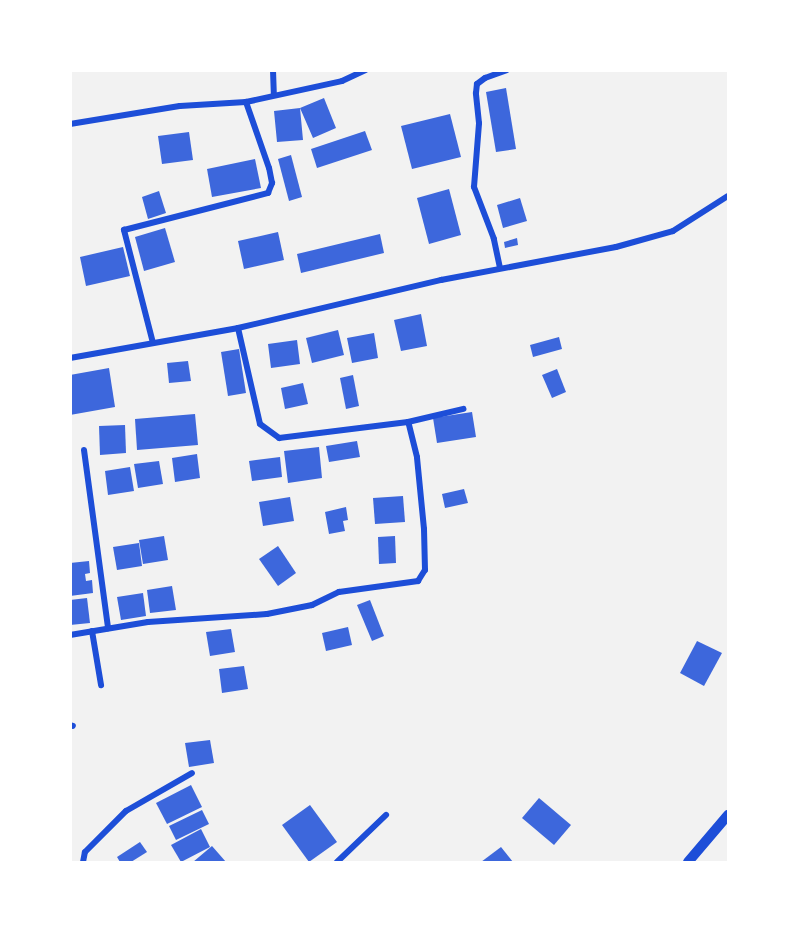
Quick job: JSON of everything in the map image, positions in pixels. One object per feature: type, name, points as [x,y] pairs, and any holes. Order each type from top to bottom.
[{"type":"highway","points":[[688,862],[729,815]]},
{"type":"street","points":[[273,70],[274,94]]},
{"type":"street","points":[[70,124],[180,106],[246,102],[274,94],[342,81],[366,70]]},
{"type":"street","points":[[500,268],[494,239],[474,187],[479,123],[476,93],[477,84],[485,78],[507,70]]},
{"type":"street","points":[[153,343],[124,230],[268,193],[272,183],[269,168],[246,102]]},
{"type":"street","points":[[70,358],[238,328],[500,268],[656,236],[687,224],[729,196]]},
{"type":"street","points":[[238,328],[260,424],[279,438],[408,422],[463,409]]},
{"type":"street","points":[[70,635],[108,628],[267,614],[312,604],[339,592],[418,581],[424,570],[424,529],[417,457],[408,422]]},
{"type":"street","points":[[84,450],[108,628]]},
{"type":"street","points":[[92,631],[101,685]]},
{"type":"street","points":[[83,862],[85,852],[126,811],[192,772]]},
{"type":"street","points":[[338,862],[386,815]]},
{"type":"building","points":[[506,88],[516,149],[496,152],[486,92]]},
{"type":"building","points":[[324,98],[336,128],[313,138],[300,108]]},
{"type":"building","points":[[300,108],[303,140],[277,142],[274,111]]},
{"type":"building","points":[[450,114],[461,157],[412,169],[401,126]]},
{"type":"building","points":[[365,131],[372,150],[317,168],[311,149]]},
{"type":"building","points":[[189,132],[193,160],[162,164],[158,136]]},
{"type":"building","points":[[291,155],[302,197],[289,201],[278,159]]},
{"type":"building","points":[[255,159],[261,188],[212,197],[207,169]]},
{"type":"building","points":[[449,189],[461,235],[429,244],[417,198]]},
{"type":"building","points":[[159,191],[166,213],[148,219],[142,197]]},
{"type":"building","points":[[520,198],[527,221],[503,228],[497,205]]},
{"type":"building","points":[[165,228],[175,262],[144,271],[135,237]]},
{"type":"building","points":[[278,232],[284,260],[244,269],[238,241]]},
{"type":"building","points":[[380,234],[384,253],[301,273],[297,254]]},
{"type":"building","points":[[517,238],[518,245],[505,248],[504,242]]},
{"type":"building","points":[[123,247],[130,276],[86,286],[80,257]]},
{"type":"building","points":[[421,314],[427,346],[401,351],[394,320]]},
{"type":"building","points":[[338,330],[344,355],[312,363],[306,338]]},
{"type":"building","points":[[374,333],[378,358],[352,363],[347,338]]},
{"type":"building","points":[[559,337],[562,349],[533,357],[530,345]]},
{"type":"building","points":[[297,340],[300,364],[271,368],[268,344]]},
{"type":"building","points":[[239,349],[246,393],[228,396],[221,352]]},
{"type":"building","points":[[188,361],[191,381],[169,383],[167,363]]},
{"type":"building","points":[[109,368],[115,407],[70,415],[70,375]]},
{"type":"building","points":[[557,369],[566,392],[552,398],[542,375]]},
{"type":"building","points":[[353,375],[359,406],[346,409],[340,378]]},
{"type":"building","points":[[303,383],[308,404],[285,409],[281,388]]},
{"type":"building","points":[[472,412],[476,437],[437,443],[433,418]]},
{"type":"building","points":[[195,414],[198,445],[137,450],[135,419]]},
{"type":"building","points":[[125,425],[126,453],[100,455],[99,426]]},
{"type":"building","points":[[357,441],[360,457],[329,462],[326,446]]},
{"type":"building","points":[[319,447],[322,478],[288,483],[284,451]]},
{"type":"building","points":[[197,454],[200,478],[175,482],[172,458]]},
{"type":"building","points":[[280,457],[282,477],[252,481],[249,461]]},
{"type":"building","points":[[159,461],[163,484],[138,488],[134,464]]},
{"type":"building","points":[[130,467],[134,491],[108,495],[105,471]]},
{"type":"building","points":[[464,489],[468,503],[445,508],[442,494]]},
{"type":"building","points":[[403,496],[405,522],[375,524],[373,498]]},
{"type":"building","points":[[290,497],[294,521],[263,526],[259,502]]},
{"type":"building","points":[[346,507],[348,520],[343,521],[345,531],[329,534],[325,512]]},
{"type":"building","points":[[164,536],[168,560],[143,564],[139,540]]},
{"type":"building","points":[[395,536],[396,563],[379,564],[378,537]]},
{"type":"building","points":[[139,543],[142,566],[117,570],[113,547]]},
{"type":"building","points":[[278,546],[296,573],[278,586],[259,559]]},
{"type":"building","points":[[89,561],[90,573],[85,574],[86,581],[92,580],[93,593],[70,596],[70,563]]},
{"type":"building","points":[[172,586],[176,610],[150,613],[147,590]]},
{"type":"building","points":[[143,593],[146,616],[121,620],[117,597]]},
{"type":"building","points":[[87,598],[90,623],[70,625],[70,600]]},
{"type":"building","points":[[370,600],[384,636],[372,641],[357,605]]},
{"type":"building","points":[[348,627],[352,645],[326,651],[322,633]]},
{"type":"building","points":[[231,629],[235,652],[210,656],[206,632]]},
{"type":"building","points":[[697,641],[722,653],[704,686],[680,673]]},
{"type":"building","points":[[244,666],[248,689],[222,693],[219,669]]},
{"type":"building","points":[[210,740],[214,763],[189,767],[185,743]]},
{"type":"building","points":[[191,785],[202,807],[167,824],[156,803]]},
{"type":"building","points":[[539,798],[571,825],[554,845],[522,818]]},
{"type":"building","points":[[310,805],[337,842],[309,862],[282,825]]},
{"type":"building","points":[[202,810],[209,824],[176,840],[169,826]]},
{"type":"building","points":[[201,829],[210,847],[181,862],[171,845]]},
{"type":"building","points":[[140,842],[147,852],[131,862],[120,862],[117,857]]},
{"type":"building","points":[[212,846],[226,862],[193,862]]},
{"type":"building","points":[[501,847],[513,862],[481,862]]}]
